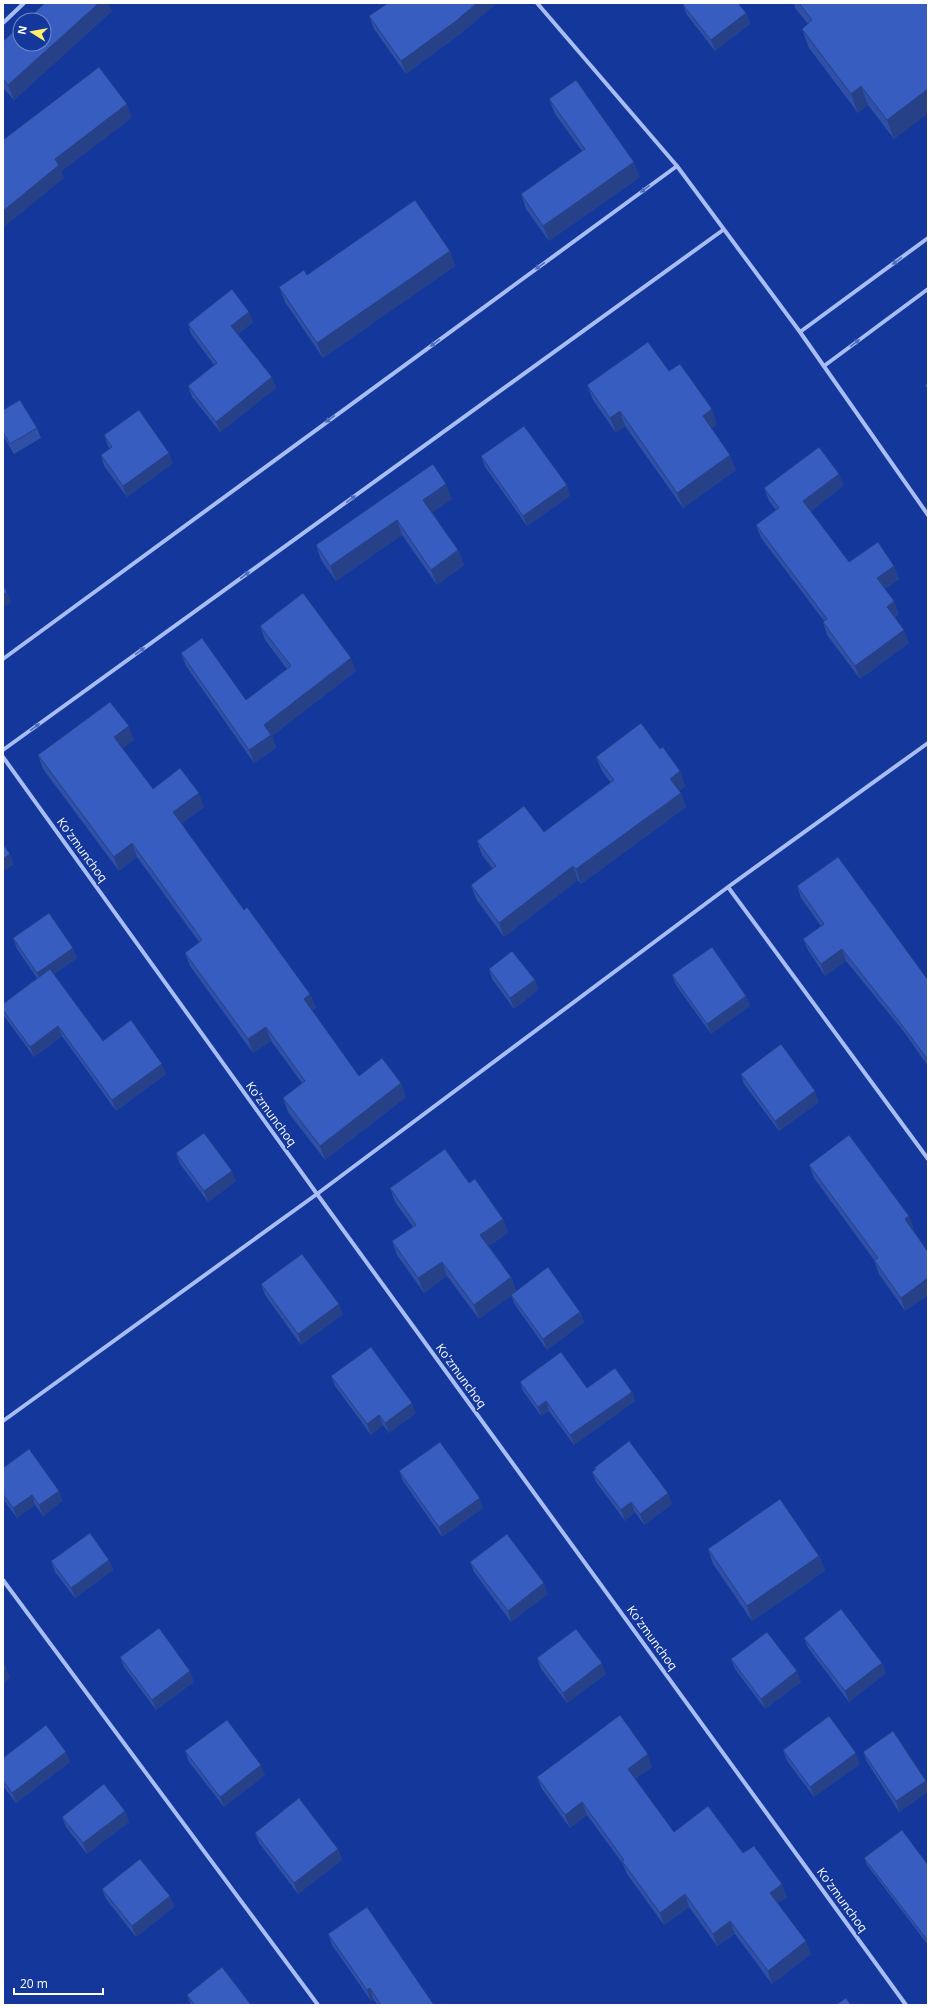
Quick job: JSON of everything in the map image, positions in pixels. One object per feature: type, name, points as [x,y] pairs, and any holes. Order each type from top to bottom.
[{"type":"street","points":[[3,23],[24,3]]},
{"type":"street","points":[[538,3],[677,166],[800,332],[928,515]]},
{"type":"street","points":[[3,659],[677,166]]},
{"type":"street","points":[[3,750],[723,230]]},
{"type":"street","points":[[800,332],[928,238]]},
{"type":"street","points":[[824,366],[928,289]]},
{"type":"street","points":[[3,1421],[317,1194],[728,887],[928,743]]},
{"type":"street","name":"Ko'zmunchoq","points":[[3,757],[317,1194],[906,2005]]},
{"type":"street","points":[[728,887],[928,1159]]},
{"type":"street","points":[[3,1580],[318,2005]]},
{"type":"building","points":[[45,3],[99,3],[52,45],[52,12],[35,12]]},
{"type":"building","points":[[388,3],[477,3],[456,21],[401,61],[369,16]]},
{"type":"building","points":[[685,3],[738,3],[746,13],[711,40],[683,5]]},
{"type":"building","points":[[799,3],[928,3],[928,89],[887,120],[861,86],[851,94],[802,29],[812,20]]},
{"type":"building","points":[[12,33],[12,52],[45,52],[8,85],[3,79],[3,41]]},
{"type":"building","points":[[99,67],[127,104],[55,159],[59,165],[3,211],[3,140]]},
{"type":"building","points":[[576,80],[634,162],[543,226],[521,194],[585,149],[549,99]]},
{"type":"building","points":[[415,200],[450,251],[317,343],[279,287],[304,270],[307,275]]},
{"type":"building","points":[[232,289],[249,312],[231,326],[272,377],[216,422],[188,386],[217,363],[188,324]]},
{"type":"building","points":[[648,342],[669,371],[680,364],[712,409],[703,416],[730,455],[677,493],[620,411],[610,418],[587,385]]},
{"type":"building","points":[[928,383],[928,390],[925,385]]},
{"type":"building","points":[[20,400],[37,428],[10,444],[3,432],[3,410]]},
{"type":"building","points":[[139,410],[169,453],[123,486],[101,455],[112,447],[104,435]]},
{"type":"building","points":[[524,426],[567,485],[523,516],[481,456]]},
{"type":"building","points":[[819,447],[839,474],[803,501],[849,562],[878,542],[894,566],[877,578],[894,601],[887,607],[904,630],[855,666],[823,622],[827,619],[756,525],[779,508],[764,488]]},
{"type":"building","points":[[433,464],[446,484],[423,500],[458,550],[431,570],[397,520],[330,566],[316,545]]},
{"type":"building","points":[[3,586],[7,592],[3,595]]},
{"type":"building","points":[[303,593],[351,658],[264,725],[271,735],[249,750],[181,653],[202,638],[246,700],[291,666],[260,626]]},
{"type":"building","points":[[110,702],[129,726],[114,737],[153,789],[180,768],[199,793],[173,812],[244,910],[247,907],[310,994],[304,999],[359,1076],[382,1058],[401,1083],[320,1146],[283,1098],[305,1081],[266,1027],[248,1039],[185,953],[202,940],[132,843],[114,857],[38,755]]},
{"type":"building","points":[[641,723],[660,749],[663,747],[680,771],[670,779],[681,793],[576,869],[573,866],[499,923],[471,885],[496,866],[477,841],[524,806],[544,832],[614,780],[596,757]]},
{"type":"building","points":[[3,844],[10,854],[3,859]]},
{"type":"building","points":[[838,857],[928,980],[928,1060],[842,949],[821,964],[803,939],[824,924],[797,886]]},
{"type":"building","points":[[49,913],[73,948],[37,973],[13,938]]},
{"type":"building","points":[[712,947],[746,996],[707,1024],[672,975]]},
{"type":"building","points":[[512,951],[535,980],[510,998],[489,969]]},
{"type":"building","points":[[50,969],[103,1041],[131,1020],[162,1064],[112,1100],[58,1026],[30,1047],[3,1010],[3,1004]]},
{"type":"building","points":[[781,1044],[815,1091],[775,1121],[741,1074]]},
{"type":"building","points":[[204,1133],[232,1171],[204,1191],[176,1153]]},
{"type":"building","points":[[849,1135],[909,1216],[905,1219],[928,1252],[928,1278],[901,1298],[874,1260],[878,1258],[809,1165]]},
{"type":"building","points":[[445,1149],[469,1183],[475,1179],[503,1219],[480,1235],[511,1277],[474,1305],[442,1262],[418,1278],[392,1241],[416,1225],[390,1188]]},
{"type":"building","points":[[302,1254],[339,1304],[298,1334],[261,1284]]},
{"type":"building","points":[[548,1267],[580,1312],[543,1339],[511,1295]]},
{"type":"building","points":[[371,1347],[412,1403],[385,1423],[379,1415],[367,1424],[331,1376]]},
{"type":"building","points":[[561,1352],[587,1388],[615,1368],[632,1392],[570,1435],[546,1401],[538,1407],[520,1382]]},
{"type":"building","points":[[629,1441],[668,1493],[640,1514],[631,1502],[621,1510],[592,1472],[596,1469],[594,1468]]},
{"type":"building","points":[[440,1442],[480,1498],[439,1527],[399,1471]]},
{"type":"building","points":[[29,1449],[59,1491],[39,1505],[32,1495],[13,1508],[3,1494],[3,1468]]},
{"type":"building","points":[[780,1499],[819,1556],[747,1606],[708,1549]]},
{"type":"building","points":[[90,1533],[109,1560],[71,1588],[51,1561]]},
{"type":"building","points":[[507,1534],[544,1583],[508,1611],[470,1562]]},
{"type":"building","points":[[841,1609],[882,1663],[845,1691],[804,1638]]},
{"type":"building","points":[[159,1628],[190,1671],[152,1700],[120,1657]]},
{"type":"building","points":[[576,1629],[602,1663],[563,1693],[537,1658]]},
{"type":"building","points":[[767,1632],[797,1671],[761,1699],[731,1659]]},
{"type":"building","points":[[3,1663],[6,1668],[3,1670]]},
{"type":"building","points":[[620,1715],[648,1754],[628,1769],[674,1832],[708,1806],[743,1853],[754,1846],[782,1884],[770,1893],[806,1941],[768,1971],[730,1921],[713,1934],[685,1894],[660,1913],[582,1802],[565,1815],[537,1777]]},
{"type":"building","points":[[829,1716],[856,1753],[810,1787],[783,1750]]},
{"type":"building","points":[[227,1720],[261,1765],[220,1797],[185,1751]]},
{"type":"building","points":[[46,1725],[66,1752],[12,1793],[3,1781],[3,1758]]},
{"type":"building","points":[[893,1731],[926,1781],[896,1801],[863,1752]]},
{"type":"building","points":[[104,1784],[125,1811],[83,1843],[62,1817]]},
{"type":"building","points":[[299,1798],[338,1849],[294,1883],[255,1833]]},
{"type":"building","points":[[902,1830],[928,1865],[928,1941],[864,1858]]},
{"type":"building","points":[[140,1859],[170,1896],[132,1926],[102,1889]]},
{"type":"building","points":[[367,1907],[434,2005],[381,2005],[370,1988],[367,1990],[328,1934]]},
{"type":"building","points":[[222,1967],[251,2005],[195,2005],[187,1995]]},
{"type":"building","points":[[846,1998],[851,2005],[836,2005]]}]
